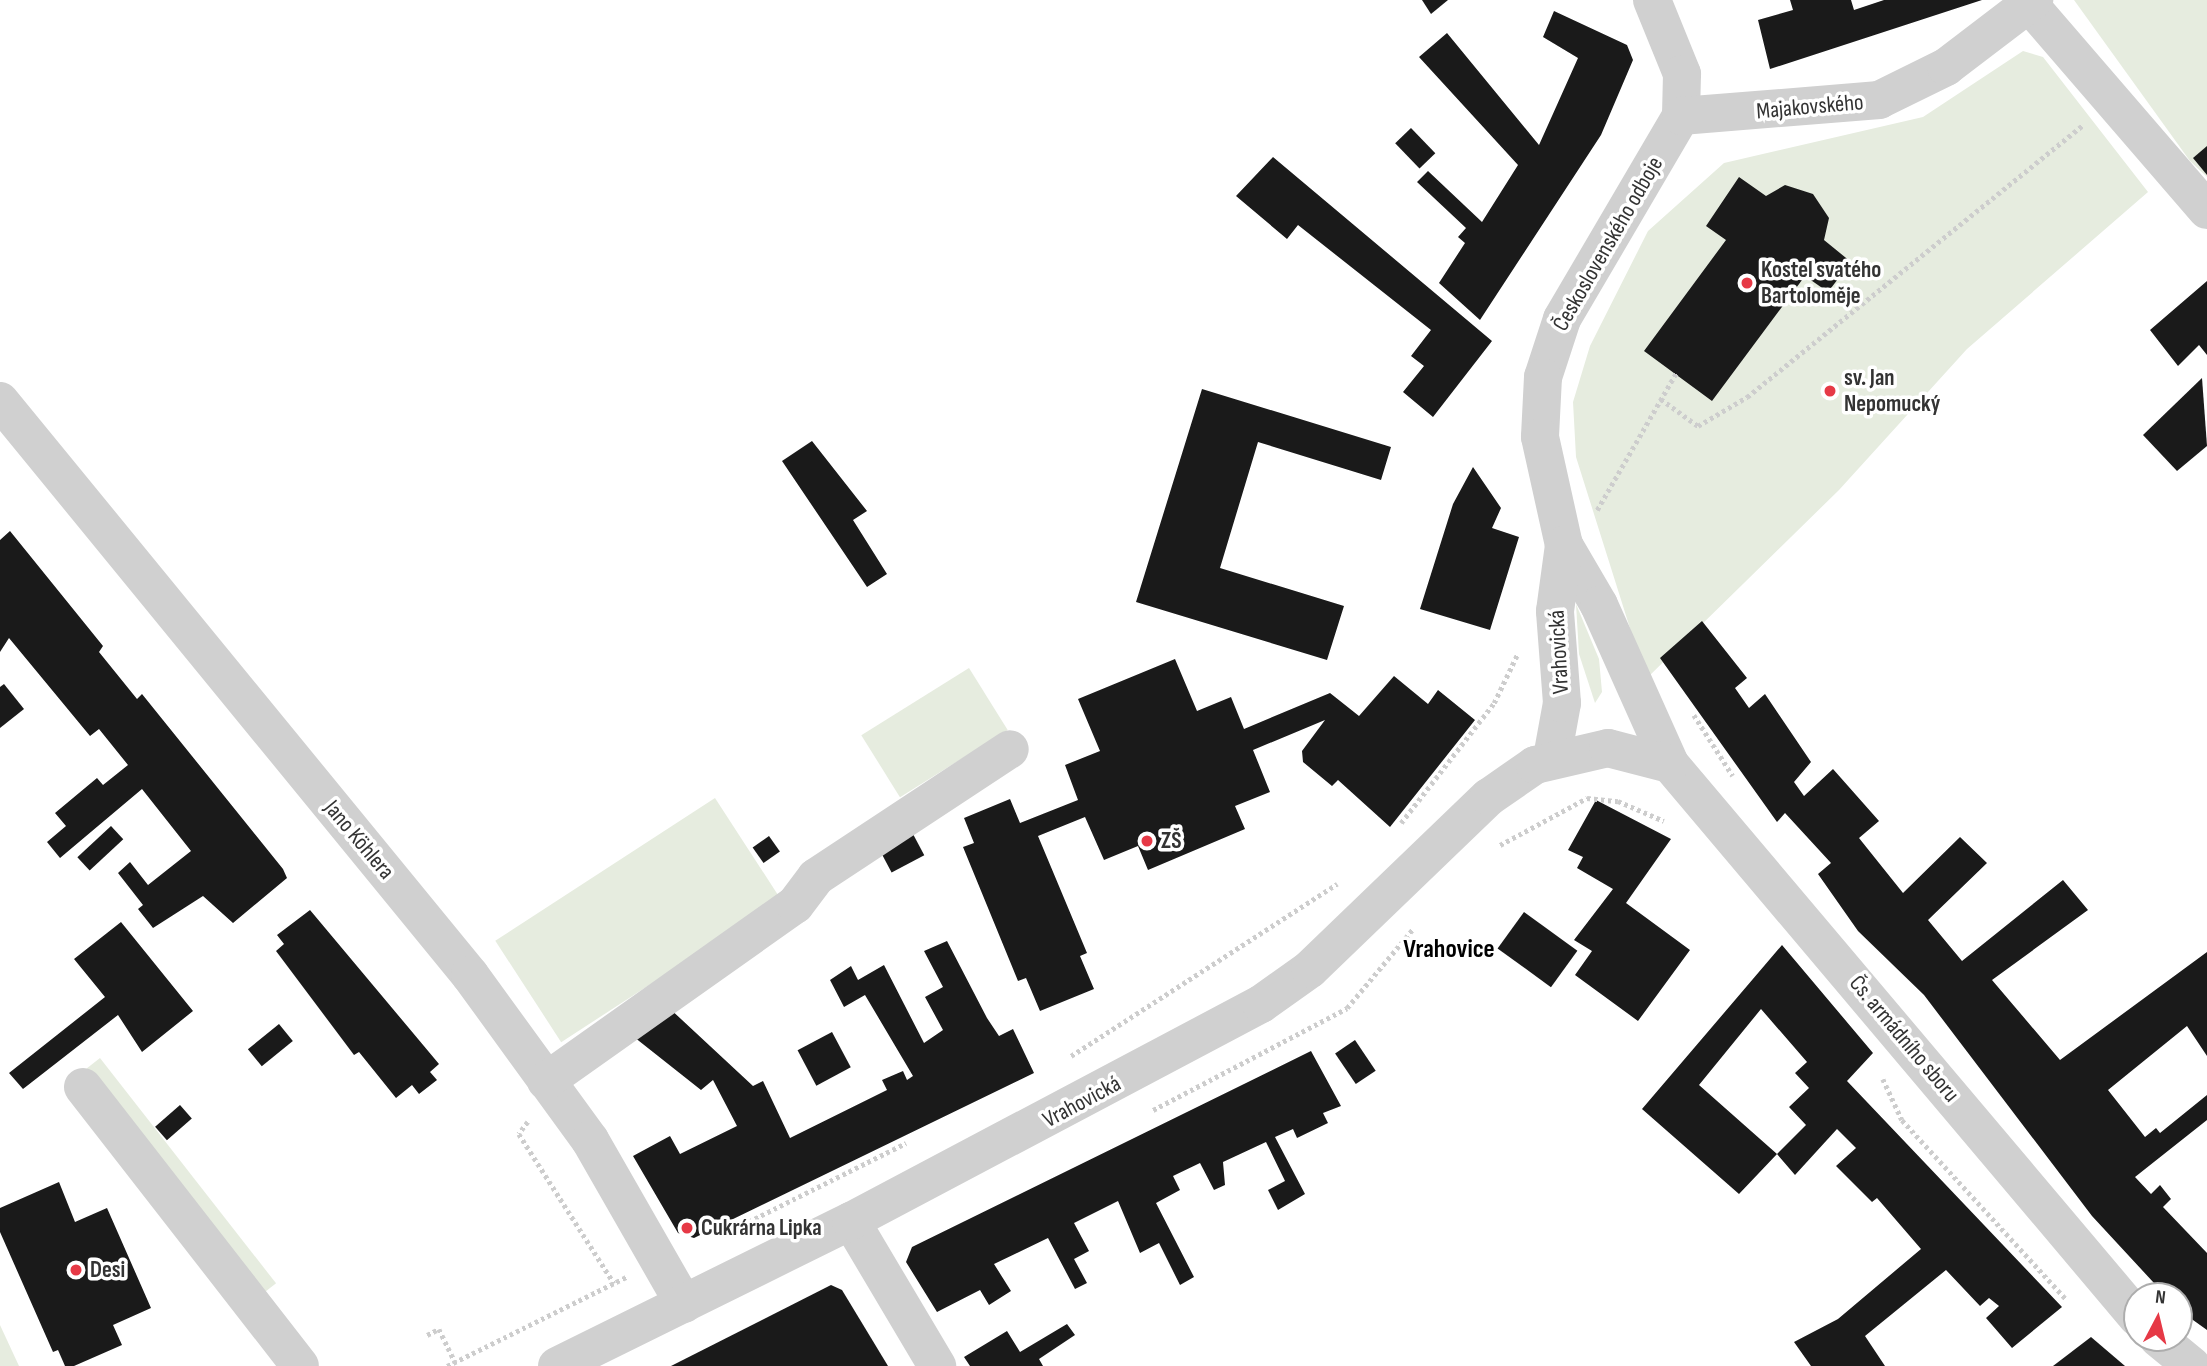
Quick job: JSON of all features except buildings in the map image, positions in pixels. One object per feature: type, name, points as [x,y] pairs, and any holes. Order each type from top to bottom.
[{"type":"street","name":"Československého odboje","points":[[1653,0],[1682,74],[1681,116],[1562,319],[1548,359],[1540,437],[1564,545],[1599,605],[1670,764]]},
{"type":"street","name":"Majakovského","points":[[1681,116],[1879,100],[1945,67],[2032,2]]},
{"type":"street","points":[[2032,2],[2207,210]]},
{"type":"street","name":"Jano Köhlera","points":[[0,401],[470,975],[546,1080],[661,1259],[684,1304]]},
{"type":"street","name":"Vrahovická","points":[[1552,758],[1562,703],[1555,611],[1564,545]]},
{"type":"street","name":"Vrahovická","points":[[557,1366],[851,1221],[1261,1004],[1310,969],[1489,797],[1552,758],[1608,748],[1670,764]]},
{"type":"street","points":[[546,1080],[795,905],[816,877],[1010,749]]},
{"type":"street","name":"Čs. armádního sboru","points":[[1670,764],[2123,1300]]},
{"type":"street","points":[[83,1087],[300,1366]]},
{"type":"street","points":[[851,1221],[937,1366]]},
{"type":"street","points":[[2175,1352],[2192,1366]]},
{"type":"path","points":[[1661,399],[1698,426],[1747,397],[2113,101]]},
{"type":"path","points":[[1596,512],[1676,373]]},
{"type":"path","points":[[447,1366],[661,1259]]},
{"type":"path","points":[[427,1335],[439,1329],[454,1362]]},
{"type":"shaded area","points":[[2074,0],[2207,0],[2207,177],[2190,161]]},
{"type":"shaded area","points":[[2023,51],[2043,57],[2148,192],[1967,349],[1839,490],[1646,679],[1576,457],[1573,402],[1590,346],[1648,231],[1724,163],[1923,117]]},
{"type":"shaded area","points":[[1576,604],[1599,659],[1602,692],[1595,703],[1579,654]]},
{"type":"shaded area","points":[[969,668],[1008,730],[900,797],[861,735]]},
{"type":"shaded area","points":[[715,798],[781,899],[561,1042],[495,941]]},
{"type":"shaded area","points":[[100,1058],[276,1283],[261,1295],[85,1070]]},
{"type":"shaded area","points":[[0,1325],[19,1366],[0,1366]]},
{"type":"place","name":"Kostel svatého Bartoloměje","points":[[1747,283]]},
{"type":"place","name":"sv. Jan Nepomucký","points":[[1830,391]]},
{"type":"place","name":"ZŠ","points":[[1147,841]]},
{"type":"place","name":"Cukrárna Lipka","points":[[687,1228]]},
{"type":"place","name":"Desi","points":[[76,1270]]},
{"type":"district","name":"Vrahovice","points":[[1449,950]]}]
